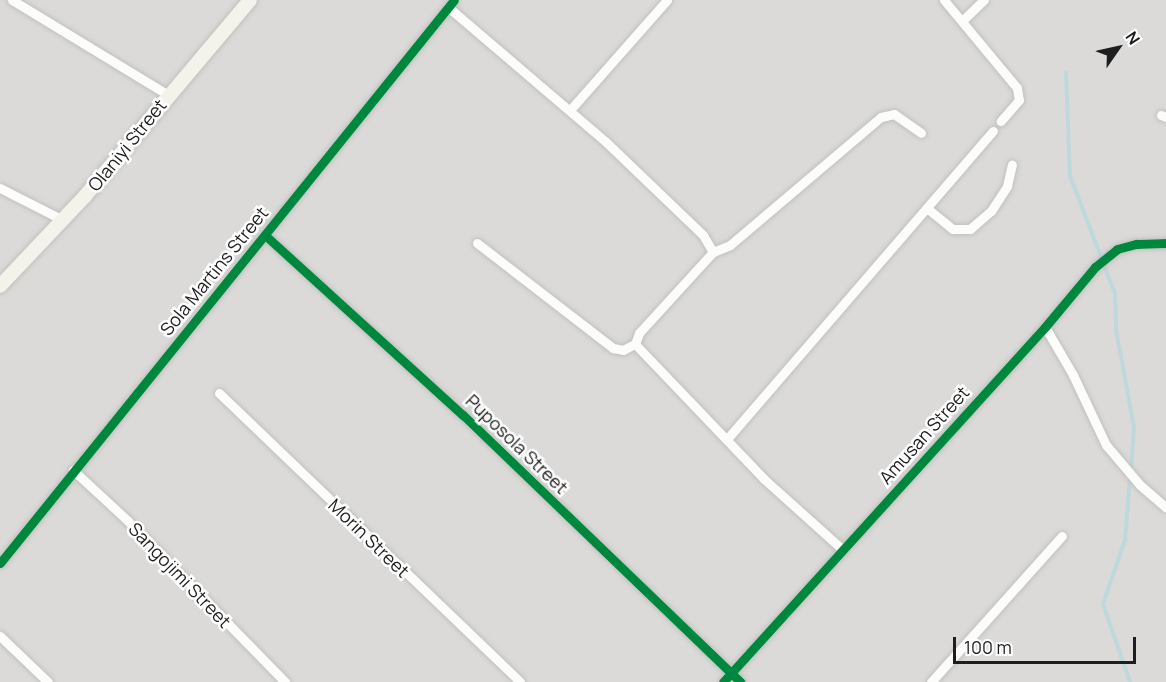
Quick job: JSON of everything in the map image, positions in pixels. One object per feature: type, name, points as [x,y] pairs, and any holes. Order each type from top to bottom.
[{"type":"street","points":[[12,0],[168,95]]},
{"type":"street","name":"Olaniyi Street","points":[[0,286],[63,220],[250,0]]},
{"type":"street","points":[[570,111],[667,0]]},
{"type":"street","points":[[944,0],[963,20],[1017,88],[1019,100],[1001,121]]},
{"type":"street","points":[[963,20],[984,0]]},
{"type":"street","points":[[451,4],[703,235],[713,252]]},
{"type":"street","name":"Sola Martins Street","points":[[0,563],[73,470],[266,236],[325,157],[451,4]]},
{"type":"street","points":[[477,243],[613,348],[623,350],[635,344],[639,333],[713,252],[730,245],[881,117],[894,114],[921,134]]},
{"type":"street","points":[[727,439],[993,131]]},
{"type":"street","points":[[928,208],[953,229],[970,229],[997,203],[1007,186],[1012,165]]},
{"type":"street","points":[[0,188],[63,220]]},
{"type":"street","name":"Puposola Street","points":[[266,236],[463,415],[740,682]]},
{"type":"street","name":"Amusan Street","points":[[723,682],[1045,327],[1095,267],[1117,249],[1136,244],[1166,243]]},
{"type":"street","points":[[1045,327],[1073,375],[1106,445],[1140,485],[1166,508]]},
{"type":"street","points":[[635,344],[764,479],[843,550]]},
{"type":"street","name":"Morin Street","points":[[219,393],[520,682]]},
{"type":"street","name":"Sangojimi Street","points":[[73,470],[128,521],[285,682]]},
{"type":"street","points":[[931,682],[1062,536]]},
{"type":"street","points":[[0,636],[48,682]]},
{"type":"shaded area","points":[[0,0],[1166,0],[1166,682],[0,682]]},
{"type":"waterway","points":[[1066,73],[1070,176],[1115,294],[1116,330],[1134,427],[1131,470]]},
{"type":"waterway","points":[[1130,477],[1125,540],[1103,604],[1130,682]]},
{"type":"cycle path","points":[[0,563],[454,0]]},
{"type":"cycle path","points":[[266,236],[463,415],[740,682]]},
{"type":"cycle path","points":[[723,682],[1045,327],[1095,267],[1117,249],[1136,244],[1166,243]]}]
